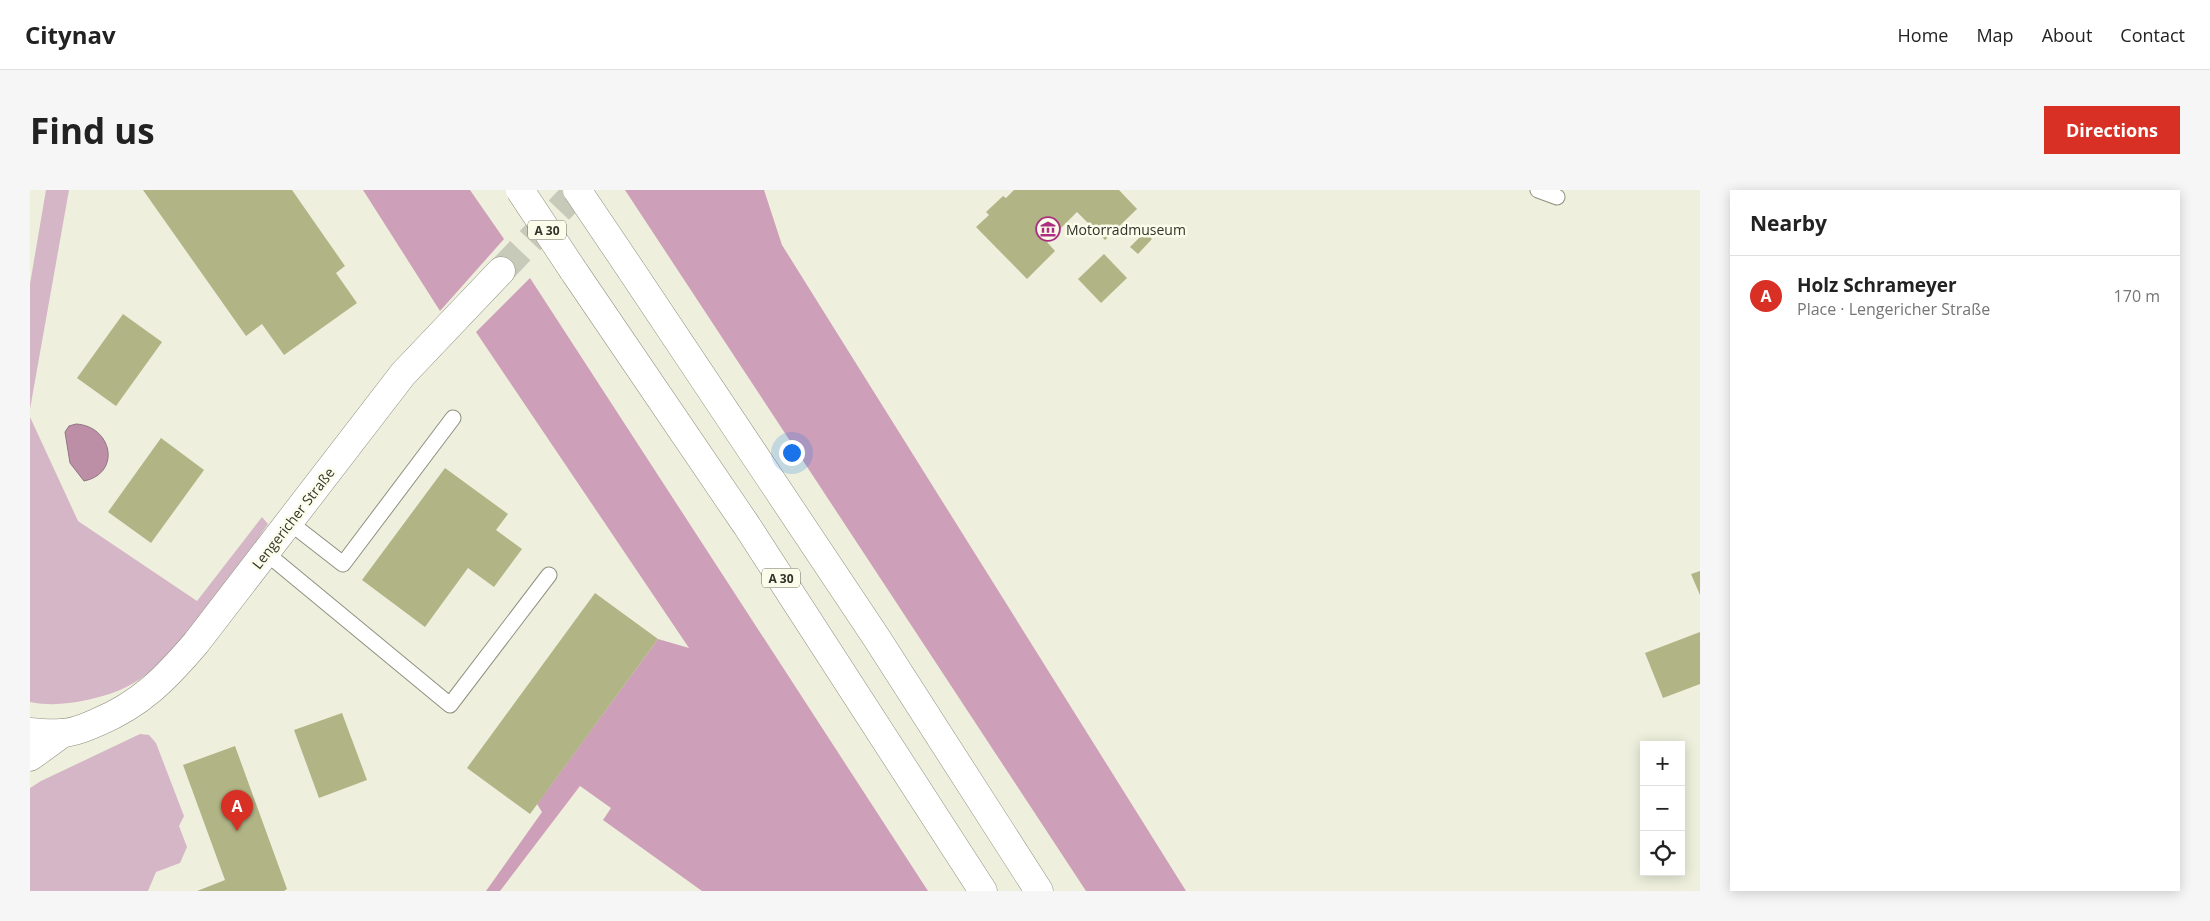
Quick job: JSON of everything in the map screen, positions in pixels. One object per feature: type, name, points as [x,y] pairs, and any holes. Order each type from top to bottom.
[{"type":"main road","name":"A 30","points":[[520,190],[747,526],[983,891]]},
{"type":"main road","points":[[577,190],[876,637],[1039,891]]},
{"type":"main road","name":"Lengericher Straße","points":[[30,732],[63,733],[85,727],[116,714],[140,700],[168,676],[266,553],[403,374],[501,271]]},
{"type":"main road","name":"Lengericher Straße","points":[[30,757],[63,733]]},
{"type":"lane","points":[[1538,190],[1557,197]]},
{"type":"lane","points":[[289,522],[342,564],[453,418]]},
{"type":"lane","points":[[266,553],[450,705],[549,575]]},
{"type":"shaded area","points":[[46,190],[69,190],[30,409],[30,284]]},
{"type":"shaded area","points":[[363,190],[470,190],[504,239],[440,311]]},
{"type":"shaded area","points":[[625,190],[764,190],[782,245],[1186,891],[1086,891]]},
{"type":"shaded area","points":[[530,278],[928,891],[702,891],[603,820],[611,808],[580,786],[500,891],[486,891],[542,812],[537,804],[658,639],[689,648],[476,332]]},
{"type":"shaded area","points":[[30,417],[78,521],[197,601],[262,517],[268,524],[203,617],[163,661],[142,678],[120,690],[104,696],[72,703],[30,702]]},
{"type":"shaded area","points":[[76,424],[88,427],[98,433],[108,450],[108,460],[104,469],[96,476],[84,481],[70,463],[65,432],[69,426]]},
{"type":"shaded area","points":[[140,734],[149,735],[156,743],[184,816],[179,826],[187,847],[180,863],[156,872],[148,891],[30,891],[30,788]]},
{"type":"building","points":[[143,190],[292,190],[345,266],[336,273],[357,303],[284,355],[262,324],[246,336]]},
{"type":"building","points":[[1014,190],[1119,190],[1137,209],[1105,240],[1077,212],[1047,242],[1055,251],[1027,279],[976,227],[989,215],[986,212],[1003,196],[1006,198]]},
{"type":"building","points":[[1145,232],[1152,239],[1138,254],[1130,247]]},
{"type":"building","points":[[1104,254],[1127,278],[1101,303],[1078,279]]},
{"type":"building","points":[[123,314],[162,342],[116,406],[77,378]]},
{"type":"building","points":[[161,438],[204,470],[151,543],[108,512]]},
{"type":"building","points":[[445,468],[508,514],[496,530],[522,549],[494,587],[468,568],[425,627],[362,580]]},
{"type":"building","points":[[1700,571],[1700,595],[1691,574]]},
{"type":"building","points":[[595,593],[658,639],[530,814],[467,768]]},
{"type":"building","points":[[1700,632],[1700,684],[1663,698],[1645,653]]},
{"type":"building","points":[[342,713],[367,780],[319,798],[294,730]]},
{"type":"building","points":[[235,746],[287,889],[284,891],[197,891],[225,880],[183,765]]},
{"type":"tunnel","points":[[501,271],[578,190]]},
{"type":"place","name":"Motorradmuseum","points":[[1048,229]]},
{"type":"place","name":"Holz Schrameyer","points":[[237,831]]}]
